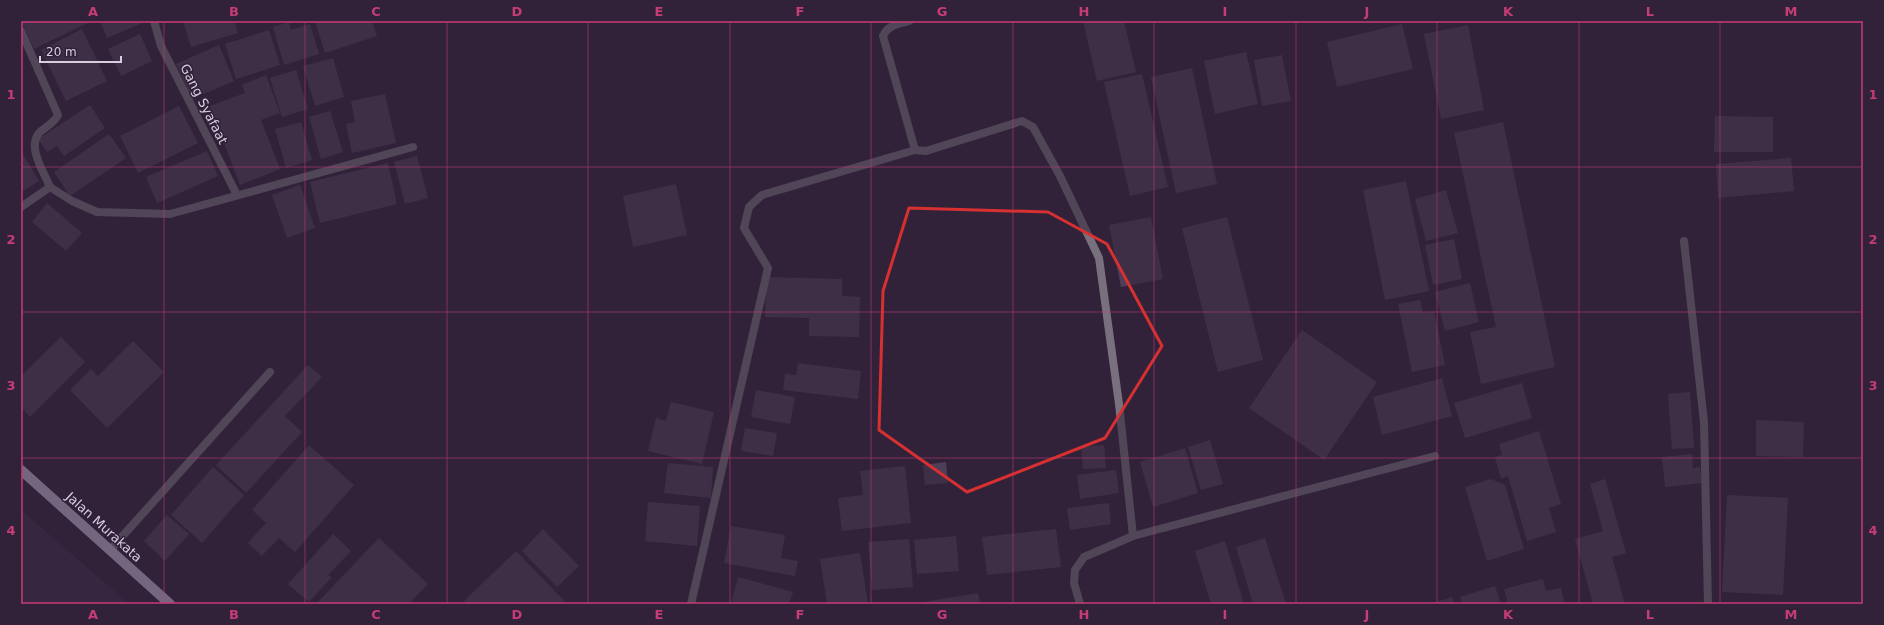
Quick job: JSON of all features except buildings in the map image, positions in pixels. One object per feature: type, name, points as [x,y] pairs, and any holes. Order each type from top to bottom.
[{"type":"main road","name":"Jalan Murakata","points":[[21,470],[170,604]]},
{"type":"street","name":"Gang Syafaat","points":[[154,21],[161,46],[237,195]]},
{"type":"street","points":[[909,21],[892,26],[886,30],[884,36],[915,150]]},
{"type":"street","points":[[21,31],[58,115],[55,121],[40,132],[34,141],[35,153],[50,187],[72,201],[97,212],[170,214],[413,147]]},
{"type":"street","points":[[691,604],[768,268],[744,228],[749,207],[762,195],[915,150],[926,151],[1022,121],[1033,127],[1060,176],[1099,258],[1119,404],[1133,536]]},
{"type":"street","points":[[21,207],[50,187]]},
{"type":"street","points":[[1684,241],[1704,422],[1708,604]]},
{"type":"street","points":[[110,550],[270,372]]},
{"type":"street","points":[[1080,604],[1074,583],[1075,570],[1084,556],[1133,536],[1435,456]]},
{"type":"highlighted area","points":[[909,208],[1048,212],[1107,244],[1162,346],[1105,438],[967,492],[879,430],[883,291]]},
{"type":"shaded area","points":[[21,510],[129,604],[21,604]]}]
